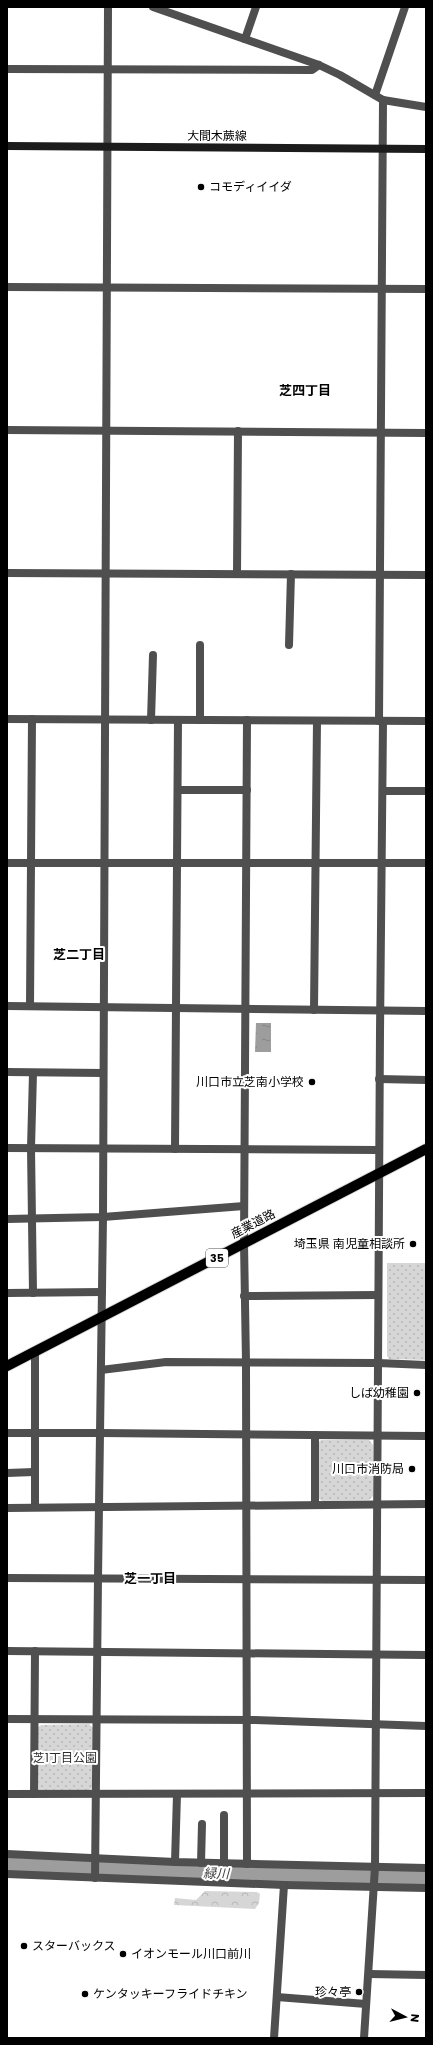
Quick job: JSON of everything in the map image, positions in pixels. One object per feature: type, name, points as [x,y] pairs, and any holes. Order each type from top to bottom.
[{"type":"main road","name":"大間木蕨線","points":[[7,146],[426,149]]},
{"type":"main road","name":"産業道路","points":[[7,1366],[426,1149]]},
{"type":"street","points":[[95,1878],[103,1218],[108,7]]},
{"type":"street","points":[[153,7],[319,66],[340,75],[383,100],[426,107]]},
{"type":"street","points":[[177,15],[180,7]]},
{"type":"street","points":[[245,39],[256,7]]},
{"type":"street","points":[[375,95],[405,7]]},
{"type":"street","points":[[7,69],[312,70],[319,66]]},
{"type":"street","points":[[364,2038],[375,1868],[376,1793],[379,1079],[383,791],[380,575],[383,100]]},
{"type":"street","points":[[7,287],[426,289]]},
{"type":"street","points":[[7,430],[426,433]]},
{"type":"street","points":[[237,574],[238,431]]},
{"type":"street","points":[[7,573],[426,575]]},
{"type":"street","points":[[289,645],[291,574]]},
{"type":"street","points":[[200,645],[200,720]]},
{"type":"street","points":[[151,720],[153,655]]},
{"type":"street","points":[[7,719],[426,721]]},
{"type":"street","points":[[30,1006],[32,719]]},
{"type":"street","points":[[175,1149],[178,720]]},
{"type":"street","points":[[247,720],[244,1150],[247,1864]]},
{"type":"street","points":[[314,1010],[317,721]]},
{"type":"street","points":[[178,790],[247,790]]},
{"type":"street","points":[[383,791],[426,791]]},
{"type":"street","points":[[7,863],[426,863]]},
{"type":"street","points":[[7,1006],[426,1011]]},
{"type":"street","points":[[7,1072],[103,1073]]},
{"type":"street","points":[[33,1073],[33,1293]]},
{"type":"street","points":[[379,1079],[426,1080]]},
{"type":"street","points":[[7,1148],[379,1150]]},
{"type":"street","points":[[7,1219],[103,1218],[244,1206]]},
{"type":"street","points":[[7,1293],[102,1292]]},
{"type":"street","points":[[244,1296],[378,1295]]},
{"type":"street","points":[[35,1352],[35,1507]]},
{"type":"street","points":[[101,1370],[166,1362],[378,1362],[426,1365]]},
{"type":"street","points":[[7,1433],[426,1436]]},
{"type":"street","points":[[314,1505],[315,1435]]},
{"type":"street","points":[[7,1473],[34,1472]]},
{"type":"street","points":[[7,1508],[426,1504]]},
{"type":"street","points":[[7,1578],[426,1580]]},
{"type":"street","points":[[7,1651],[426,1655]]},
{"type":"street","points":[[34,1794],[35,1651]]},
{"type":"street","points":[[7,1719],[246,1720],[426,1726]]},
{"type":"street","points":[[7,1794],[426,1793]]},
{"type":"street","points":[[175,1862],[177,1794]]},
{"type":"street","points":[[224,1815],[224,1864]]},
{"type":"street","points":[[201,1863],[202,1824]]},
{"type":"street","points":[[7,1854],[224,1864],[426,1868]]},
{"type":"street","points":[[7,1874],[284,1885],[426,1888]]},
{"type":"street","points":[[274,2038],[284,1885]]},
{"type":"street","points":[[369,1974],[426,1975]]},
{"type":"street","points":[[277,1997],[366,2004]]},
{"type":"green space","points":[[387,1263],[426,1263],[426,1360],[389,1359],[387,1356]]},
{"type":"green space","points":[[321,1440],[369,1440],[373,1445],[373,1496],[369,1500],[322,1501],[318,1498],[319,1442]]},
{"type":"green space","name":"芝1丁目公園","points":[[89,1724],[93,1728],[92,1788],[87,1792],[39,1791],[37,1789],[37,1728],[41,1725]]},
{"type":"green space","points":[[205,1891],[257,1892],[260,1894],[259,1903],[255,1909],[174,1905],[175,1898],[196,1900]]},
{"type":"water","points":[[256,1023],[271,1023],[271,1052],[255,1052]]},
{"type":"waterway","name":"緑川","points":[[7,1865],[185,1873],[426,1878]]},
{"type":"place","name":"コモディイイダ","points":[[201,187]]},
{"type":"place","name":"川口市立芝南小学校","points":[[312,1082]]},
{"type":"place","name":"埼玉県 南児童相談所","points":[[413,1244]]},
{"type":"place","name":"しば幼稚園","points":[[417,1393]]},
{"type":"place","name":"川口市消防局","points":[[412,1469]]},
{"type":"place","name":"スターバックス","points":[[24,1946]]},
{"type":"place","name":"イオンモール川口前川","points":[[123,1954]]},
{"type":"place","name":"珍々亭","points":[[359,1992]]},
{"type":"place","name":"ケンタッキーフライドチキン","points":[[85,1994]]},
{"type":"district","name":"芝四丁目","points":[[305,390]]},
{"type":"district","name":"芝二丁目","points":[[79,954]]},
{"type":"district","name":"芝一丁目","points":[[150,1578]]}]
